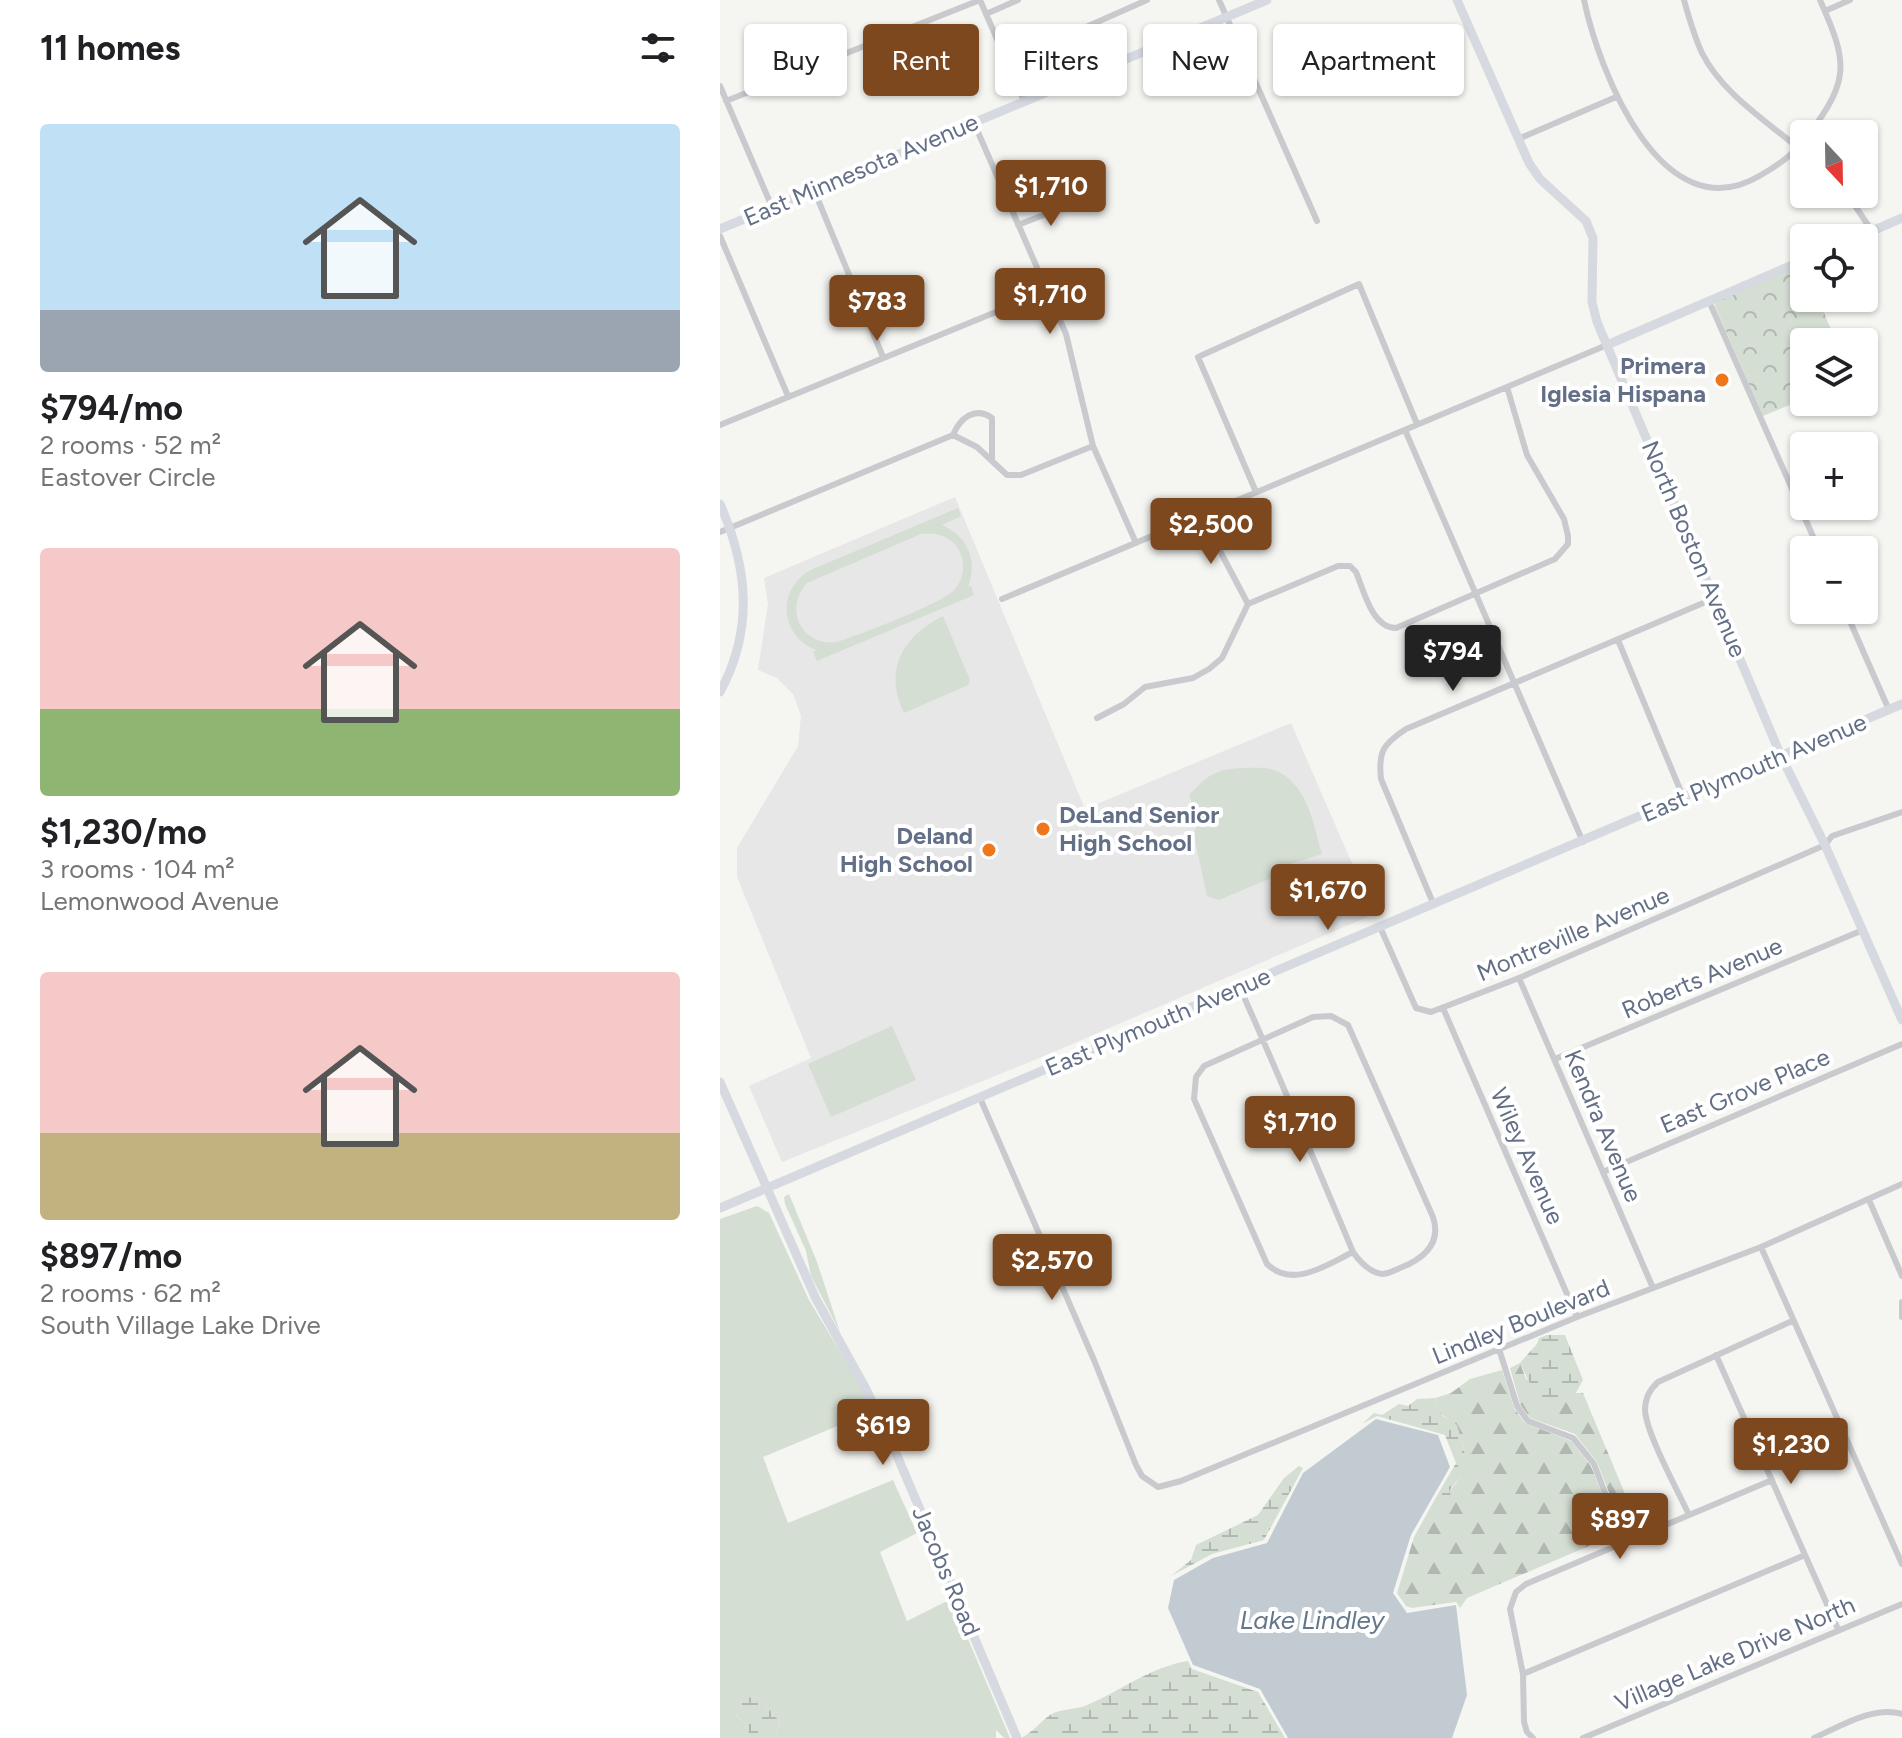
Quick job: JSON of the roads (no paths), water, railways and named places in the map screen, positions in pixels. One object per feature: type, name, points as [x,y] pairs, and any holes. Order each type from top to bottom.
[{"type":"street","points":[[726,101],[980,0],[995,35]]},
{"type":"street","points":[[986,14],[1018,0]]},
{"type":"street","points":[[1093,24],[1147,0]]},
{"type":"street","points":[[1219,0],[1317,221]]},
{"type":"street","name":"East Minnesota Avenue","points":[[720,229],[1267,0]]},
{"type":"street","name":"North Boston Avenue","points":[[1457,0],[1529,163],[1540,179],[1586,221],[1593,238],[1592,302],[1597,322],[1781,756],[1899,1004],[1902,1020]]},
{"type":"street","points":[[1584,0],[1598,52],[1616,97],[1647,146],[1673,172],[1693,184],[1717,188],[1748,183],[1790,157]]},
{"type":"street","points":[[1684,0],[1703,54],[1714,71],[1739,99],[1790,141]]},
{"type":"street","points":[[1820,0],[1840,50],[1840,82],[1820,120]]},
{"type":"street","points":[[1825,11],[1850,0]]},
{"type":"street","points":[[720,86],[772,207]]},
{"type":"street","points":[[1022,96],[1024,101]]},
{"type":"street","points":[[1518,139],[1616,97]]},
{"type":"street","points":[[974,123],[1066,334],[1093,446],[1136,543]]},
{"type":"street","points":[[814,190],[883,357]]},
{"type":"street","points":[[1018,225],[1074,203]]},
{"type":"street","points":[[1878,228],[1902,218]]},
{"type":"street","points":[[720,236],[788,396]]},
{"type":"street","points":[[1002,599],[1790,266]]},
{"type":"street","points":[[1256,492],[1198,357],[1359,284],[1417,424]]},
{"type":"street","points":[[720,425],[1047,291]]},
{"type":"street","points":[[1709,301],[1813,536]]},
{"type":"street","points":[[1097,718],[1124,704],[1145,687],[1193,678],[1209,669],[1222,658],[1248,604],[1338,566],[1350,566],[1356,572],[1378,620],[1388,628],[1396,628],[1555,559],[1568,544],[1564,519],[1527,455],[1507,387]]},
{"type":"street","points":[[725,530],[953,435],[968,415],[978,412],[992,418],[992,459]]},
{"type":"street","points":[[1405,430],[1583,842]]},
{"type":"street","points":[[953,435],[992,459],[998,469],[1014,476],[1093,446]]},
{"type":"street","points":[[720,504],[725,530],[743,572],[745,595],[737,650],[720,692]]},
{"type":"street","points":[[1201,515],[1248,604]]},
{"type":"street","points":[[1433,903],[1381,779],[1379,760],[1383,749],[1406,729],[1715,598]]},
{"type":"street","points":[[1851,624],[1889,710]]},
{"type":"street","points":[[1618,640],[1684,799]]},
{"type":"street","name":"East Plymouth Avenue","points":[[720,1208],[1902,704]]},
{"type":"street","name":"Montreville Avenue","points":[[1443,1008],[1825,845],[1832,836],[1902,812]]},
{"type":"street","points":[[1380,927],[1416,1008],[1423,1012],[1443,1008]]},
{"type":"street","name":"Roberts Avenue","points":[[1555,1059],[1863,930]]},
{"type":"street","name":"Kendra Avenue","points":[[1519,978],[1653,1288]]},
{"type":"street","points":[[1240,988],[1262,1038],[1353,1252],[1366,1267],[1382,1274],[1404,1267],[1426,1254],[1432,1247],[1436,1227],[1348,1025],[1331,1016],[1313,1017],[1262,1038],[1204,1066],[1196,1077],[1194,1099],[1267,1264],[1276,1272],[1300,1276],[1353,1252]]},
{"type":"street","name":"Wiley Avenue","points":[[1443,1008],[1577,1317]]},
{"type":"street","name":"East Grove Place","points":[[1603,1172],[1902,1044]]},
{"type":"street","name":"Jacobs Road","points":[[720,1082],[816,1299],[890,1439],[1017,1738]]},
{"type":"street","name":"Lindley Boulevard","points":[[980,1098],[1094,1360],[1136,1465],[1142,1476],[1158,1487],[1181,1481],[1577,1317],[1761,1247],[1902,1184]]},
{"type":"street","points":[[1869,1200],[1902,1276]]},
{"type":"street","points":[[1761,1247],[1902,1564]]},
{"type":"street","points":[[1902,1302],[1902,1317]]},
{"type":"street","points":[[1689,1515],[1649,1426],[1646,1399],[1658,1382],[1792,1321]]},
{"type":"street","points":[[1499,1349],[1517,1406],[1528,1421],[1573,1438],[1594,1464],[1605,1493]]},
{"type":"street","points":[[1716,1355],[1838,1629]]},
{"type":"street","points":[[1533,1738],[1524,1722],[1523,1674],[1511,1620],[1510,1609],[1516,1592],[1526,1584],[1772,1480]]},
{"type":"street","points":[[1894,1547],[1902,1543]]},
{"type":"street","points":[[1523,1674],[1805,1555]]},
{"type":"street","name":"Village Lake Drive North","points":[[1583,1738],[1902,1604]]},
{"type":"street","points":[[1814,1738],[1879,1712],[1902,1714]]},
{"type":"water","name":"Lake Lindley","points":[[1376,1419],[1438,1435],[1450,1467],[1411,1535],[1393,1593],[1407,1613],[1456,1605],[1467,1695],[1452,1738],[1288,1738],[1260,1689],[1193,1665],[1168,1608],[1174,1580],[1213,1558],[1267,1543],[1303,1473]]},
{"type":"place","name":"Primera Iglesia Hispana","points":[[1722,380]]},
{"type":"place","name":"DeLand Senior High School","points":[[1043,829]]},
{"type":"place","name":"Deland High School","points":[[989,850]]}]
